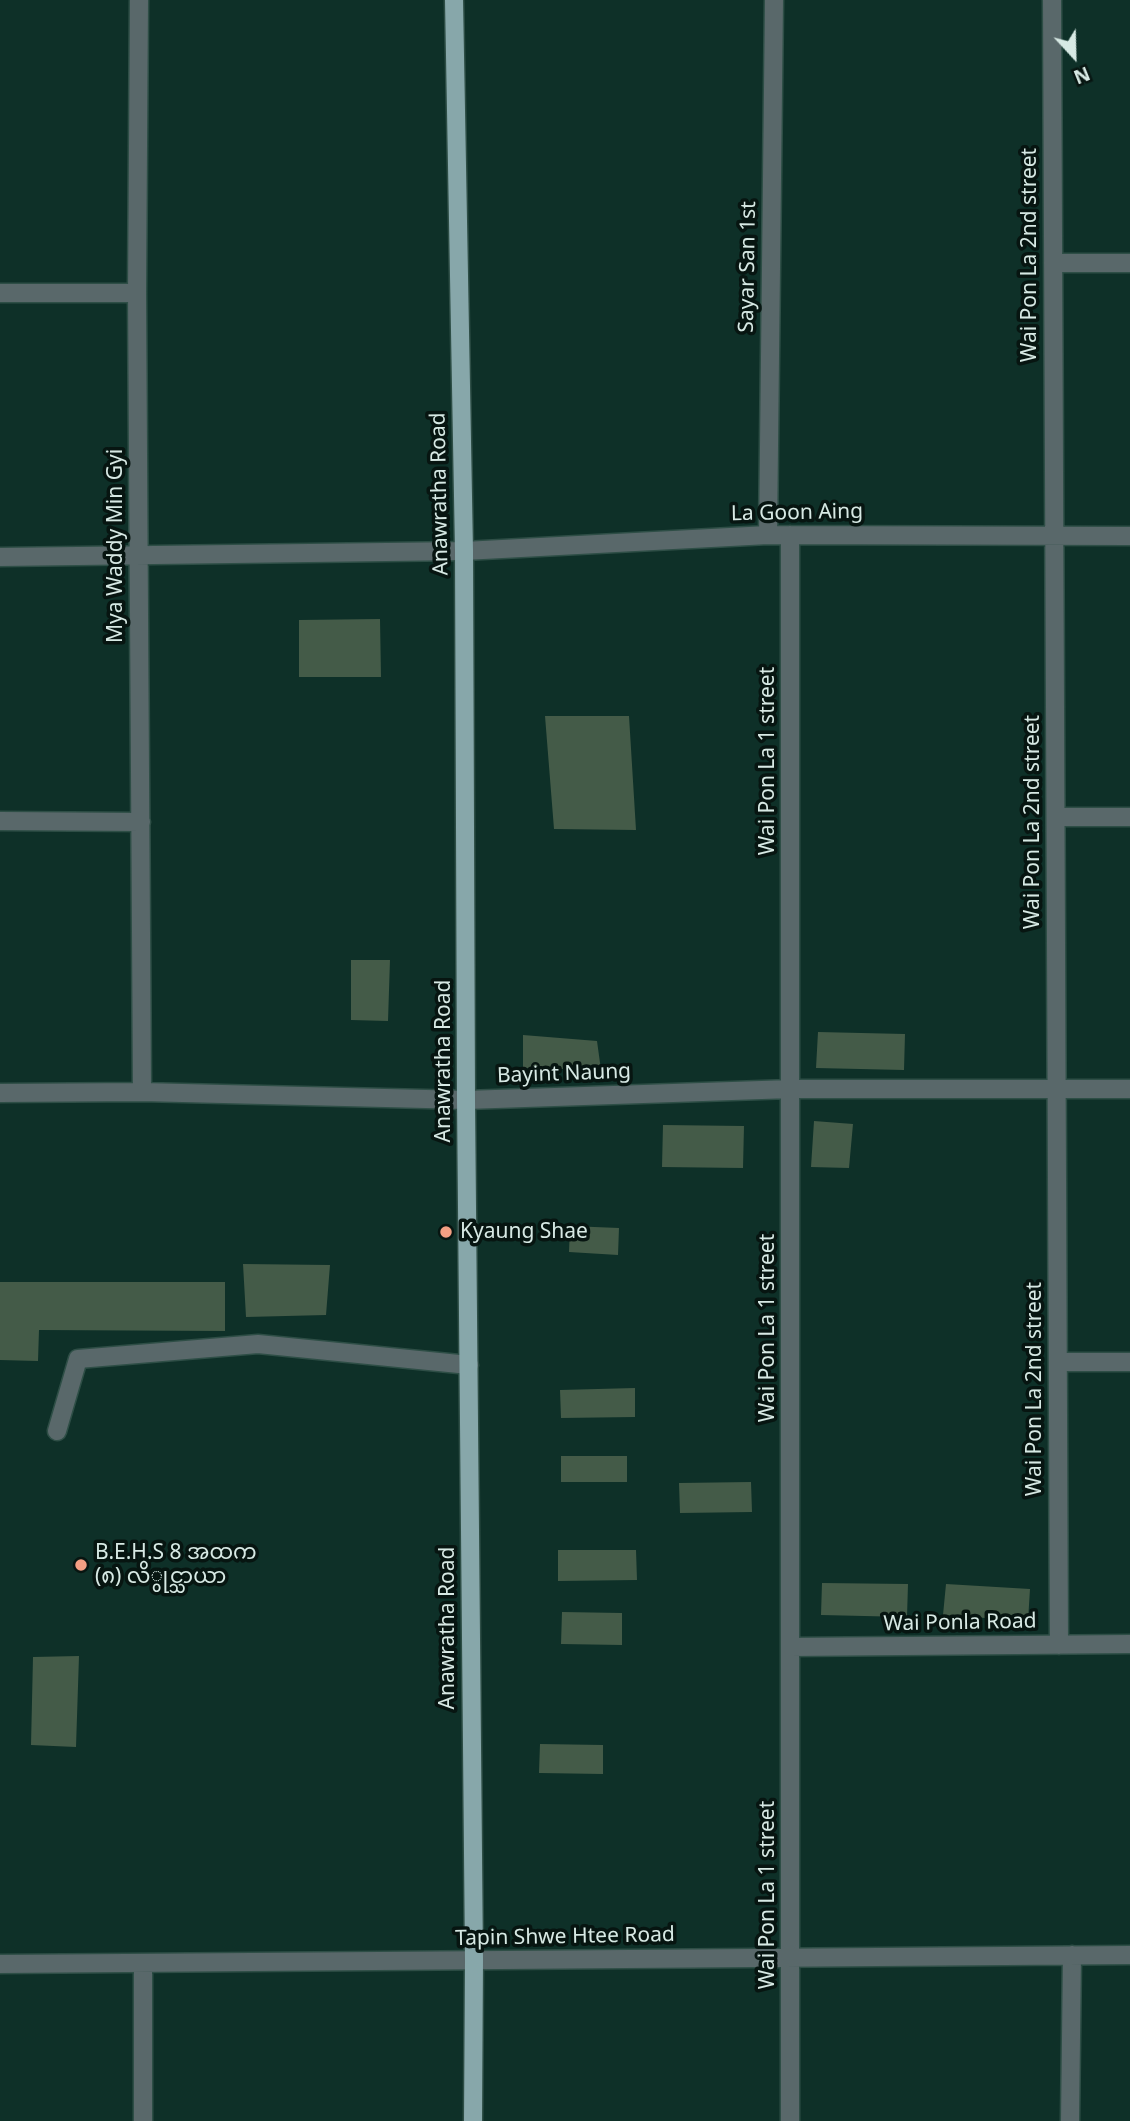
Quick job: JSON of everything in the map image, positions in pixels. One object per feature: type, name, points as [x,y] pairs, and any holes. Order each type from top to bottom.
[{"type":"main road","name":"Anawratha Road","points":[[454,0],[464,551],[473,2121]]},
{"type":"street","name":"Mya Waddy Min Gyi","points":[[139,0],[137,293],[142,1092]]},
{"type":"street","name":"Sayar San 1st","points":[[768,535],[774,0]]},
{"type":"street","name":"Wai Pon La 2nd street","points":[[1052,0],[1059,1645]]},
{"type":"street","points":[[1053,263],[1130,263]]},
{"type":"street","points":[[0,293],[137,293]]},
{"type":"street","name":"La Goon Aing","points":[[0,557],[464,551],[768,535],[1130,536]]},
{"type":"street","name":"Wai Pon La 1 street","points":[[790,535],[790,2121]]},
{"type":"street","points":[[1056,817],[1130,817]]},
{"type":"street","points":[[0,821],[141,822]]},
{"type":"street","name":"Bayint Naung","points":[[0,1093],[142,1092],[466,1100],[791,1089],[1130,1089]]},
{"type":"street","points":[[57,1431],[78,1359],[258,1344],[469,1365]]},
{"type":"street","points":[[1058,1362],[1130,1362]]},
{"type":"street","name":"Wai Ponla Road","points":[[790,1647],[1130,1644]]},
{"type":"street","points":[[1070,2121],[1072,1955]]},
{"type":"street","name":"Tapin Shwe Htee Road","points":[[0,1964],[1130,1955]]},
{"type":"street","points":[[143,1963],[143,2121]]},
{"type":"building","points":[[380,619],[381,677],[299,677],[299,620]]},
{"type":"building","points":[[545,716],[629,716],[636,830],[554,829]]},
{"type":"building","points":[[351,960],[390,960],[388,1021],[351,1020]]},
{"type":"building","points":[[818,1032],[905,1034],[904,1070],[816,1068]]},
{"type":"building","points":[[523,1035],[597,1041],[601,1070],[523,1068]]},
{"type":"building","points":[[814,1121],[853,1124],[849,1168],[811,1167]]},
{"type":"building","points":[[663,1125],[744,1126],[743,1168],[662,1167]]},
{"type":"building","points":[[570,1226],[619,1228],[618,1255],[569,1252]]},
{"type":"building","points":[[243,1264],[330,1265],[326,1315],[246,1317]]},
{"type":"building","points":[[0,1282],[225,1282],[225,1331],[39,1330],[38,1361],[0,1360]]},
{"type":"building","points":[[635,1388],[635,1417],[561,1418],[560,1390]]},
{"type":"building","points":[[561,1456],[627,1456],[627,1482],[561,1482]]},
{"type":"building","points":[[751,1482],[752,1512],[680,1513],[679,1483]]},
{"type":"building","points":[[558,1550],[636,1550],[637,1580],[558,1581]]},
{"type":"building","points":[[822,1583],[908,1584],[907,1617],[821,1615]]},
{"type":"building","points":[[946,1584],[1030,1589],[1028,1621],[943,1615]]},
{"type":"building","points":[[562,1612],[622,1613],[622,1645],[561,1644]]},
{"type":"building","points":[[79,1656],[76,1747],[31,1745],[33,1657]]},
{"type":"building","points":[[540,1744],[603,1745],[603,1774],[539,1773]]},
{"type":"place","name":"Kyaung Shae","points":[[446,1232]]},
{"type":"place","name":"B.E.H.S 8 အထက (၈) လိွုင္သာယာ","points":[[81,1565]]}]
